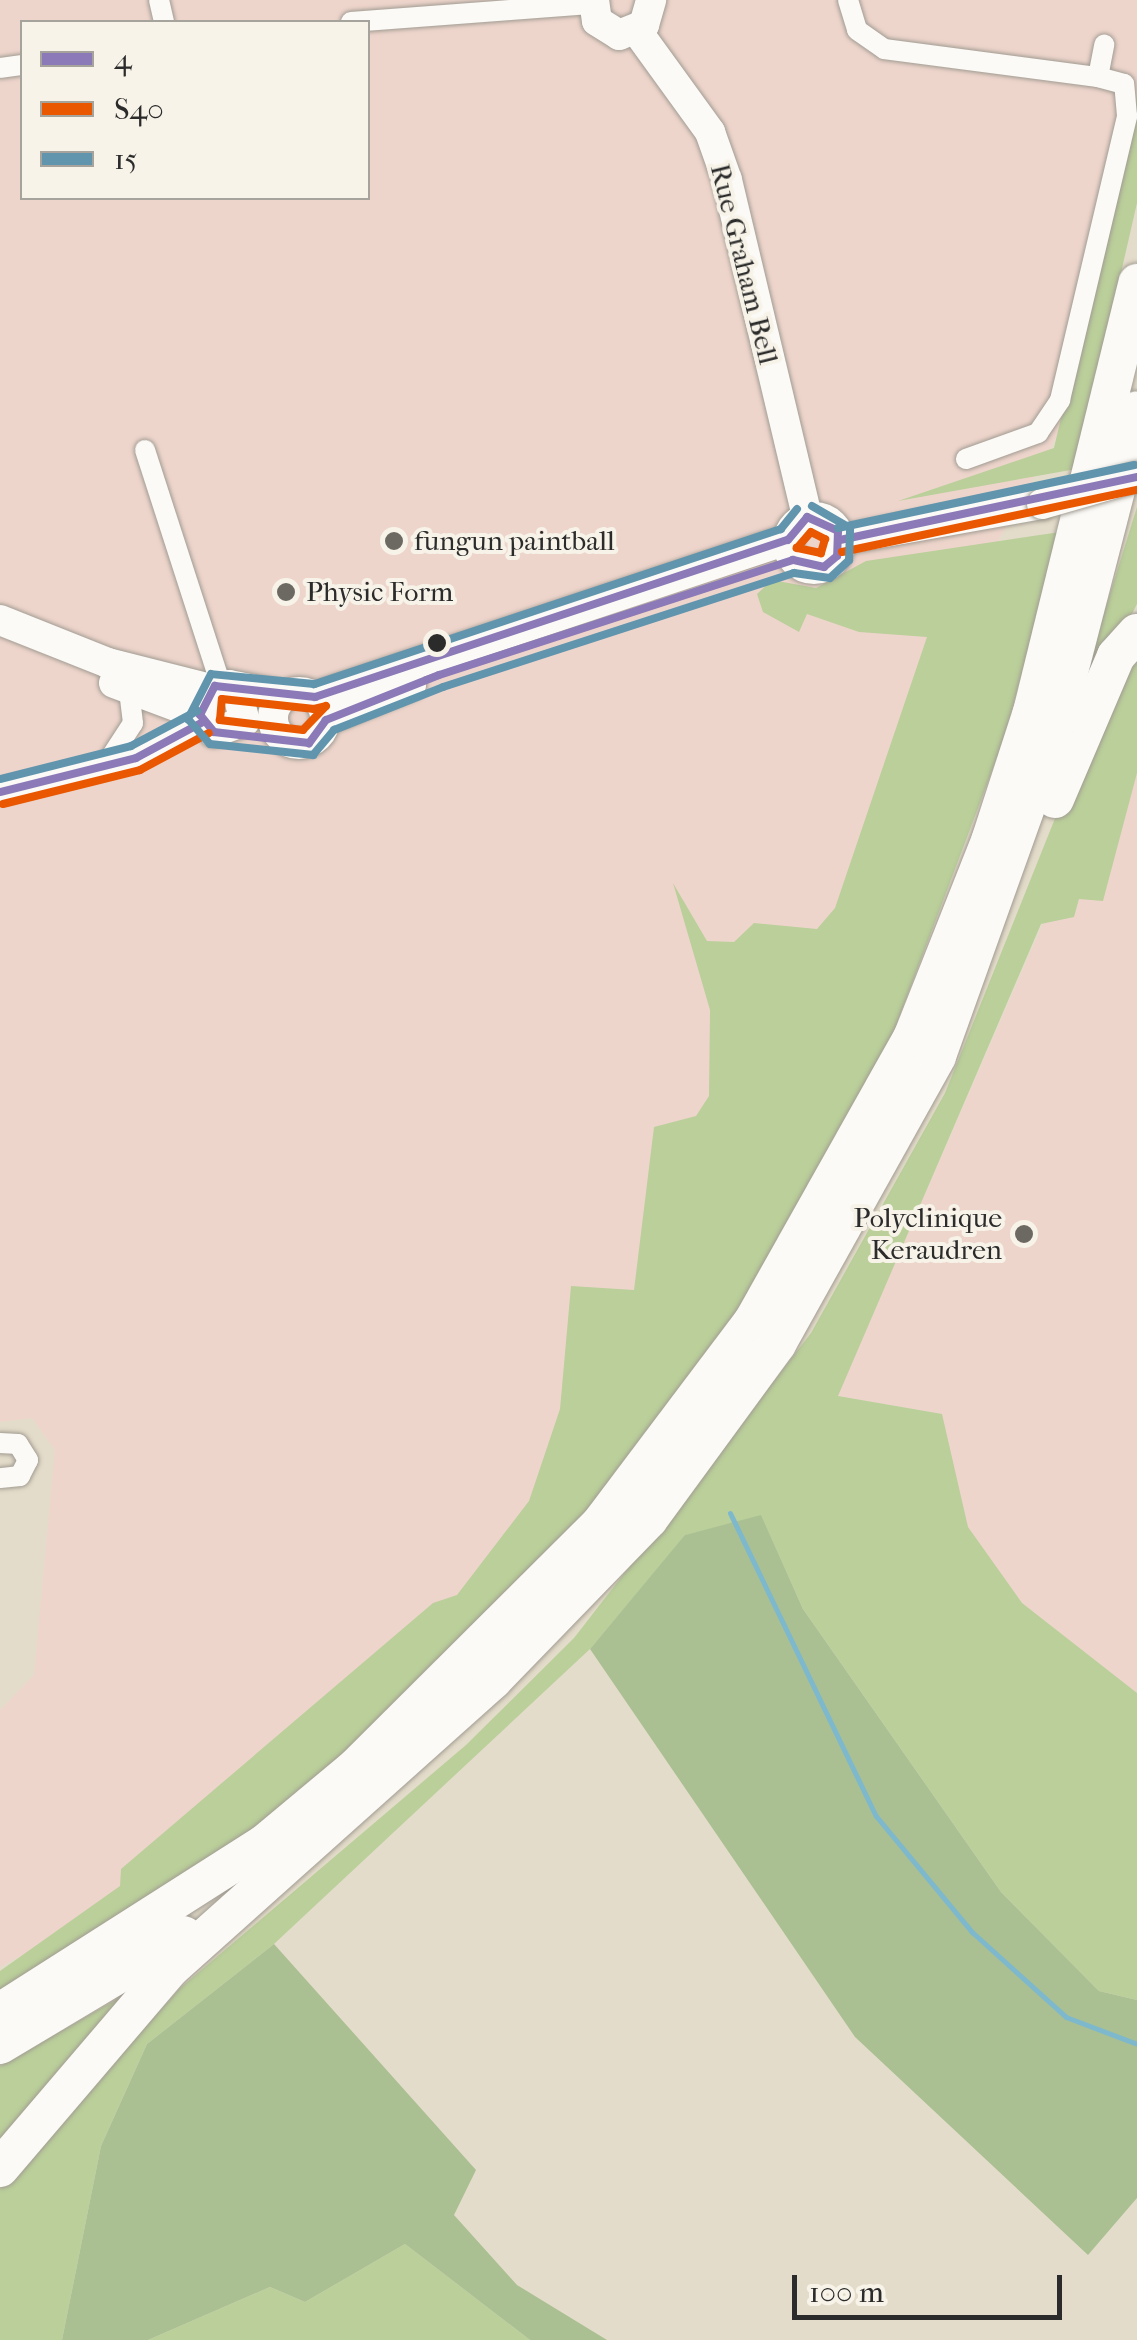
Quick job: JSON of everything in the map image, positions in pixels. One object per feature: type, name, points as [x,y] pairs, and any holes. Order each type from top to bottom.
[{"type":"highway","points":[[0,2012],[264,1844],[369,1755],[600,1524],[753,1322],[912,1038],[992,838],[1037,693],[1137,283]]},
{"type":"highway","points":[[938,1056],[1055,726],[1137,410]]},
{"type":"highway","points":[[0,2168],[171,1968],[493,1680],[650,1519],[787,1328],[938,1056],[1116,656],[1137,633]]},
{"type":"highway","points":[[0,2045],[262,1885]]},
{"type":"main road","points":[[593,2],[603,28],[650,10]]},
{"type":"main road","name":"Rue Graham Bell","points":[[650,10],[710,132],[727,180],[796,539]]},
{"type":"main road","points":[[840,540],[1042,504],[1137,477]]},
{"type":"main road","points":[[280,737],[272,718],[796,539],[825,519],[840,540]]},
{"type":"main road","points":[[796,539],[824,568],[840,540]]},
{"type":"main road","points":[[0,620],[108,663],[248,709],[236,730]]},
{"type":"main road","points":[[0,639],[128,688],[214,700],[309,704]]},
{"type":"main road","points":[[214,700],[236,730],[309,743],[309,704]]},
{"type":"street","points":[[848,0],[857,30],[878,47],[1098,77],[1124,84],[1126,116],[1060,400],[1038,433],[966,460]]},
{"type":"street","points":[[370,20],[593,2]]},
{"type":"street","points":[[1098,77],[1104,45]]},
{"type":"street","points":[[0,792],[105,766],[214,700],[146,450]]},
{"type":"street","points":[[105,766],[134,723],[128,688]]},
{"type":"street","points":[[0,1442],[18,1444],[28,1460],[20,1476],[0,1478]]},
{"type":"shaded area","points":[[0,0],[1137,0],[1137,122],[1059,432],[939,647],[838,931],[638,1294],[559,1494],[508,1552],[119,1903],[0,1967],[0,1710],[34,1675],[55,1450],[32,1418],[0,1422]]},
{"type":"shaded area","name":"Polyclinique Keraudren","points":[[1137,708],[1137,1693],[1022,1603],[967,1527],[942,1414],[837,1396]]},
{"type":"green space","points":[[1137,95],[1137,203],[1076,469],[898,501],[1054,448]]},
{"type":"green space","points":[[1137,507],[1137,604],[1083,711],[1086,671]]},
{"type":"green space","points":[[1060,532],[1004,739],[894,1031],[829,1163],[706,1359],[567,1538],[422,1689],[248,1836],[0,1998],[0,1971],[120,1886],[121,1869],[433,1603],[457,1595],[529,1501],[560,1409],[571,1286],[634,1290],[654,1127],[696,1116],[709,1096],[710,1010],[673,883],[707,941],[734,942],[754,923],[817,929],[835,908],[927,637],[859,632],[807,614],[799,632],[763,612],[757,594],[772,580],[816,588],[866,561]]},
{"type":"green space","points":[[1137,648],[1137,773],[1103,901],[1079,899],[1074,917],[1041,924],[838,1396],[942,1414],[968,1527],[1022,1603],[1137,1693],[1137,2000],[1099,1991],[1001,1892],[803,1609],[761,1516],[686,1535],[590,1649],[274,1944],[147,2044],[101,2146],[62,2340],[0,2340],[0,2189],[180,1988],[466,1745],[574,1638],[811,1333],[945,1093],[1060,806]]},
{"type":"green space","points":[[761,1515],[803,1609],[1001,1892],[1099,1991],[1137,2000],[1137,2198],[1088,2255],[855,2037],[590,1649],[685,1535]]},
{"type":"green space","points":[[274,1944],[476,2170],[454,2215],[517,2285],[607,2340],[530,2340],[405,2244],[305,2302],[270,2287],[148,2340],[62,2340],[101,2146],[147,2044]]},
{"type":"green space","points":[[138,1987],[0,2156],[0,2066]]},
{"type":"green space","points":[[405,2244],[530,2340],[148,2340],[270,2287],[305,2302]]},
{"type":"waterway","points":[[730,1513],[876,1816],[972,1932],[1066,2017],[1137,2044]]},
{"type":"transit line","name":"15","points":[[838,528],[1134,465]]},
{"type":"transit line","name":"4","points":[[840,540],[1137,477]]},
{"type":"transit line","name":"S40","points":[[842,552],[1137,490]]},
{"type":"transit line","name":"15","points":[[797,509],[781,529],[314,684],[211,674],[188,719],[210,744],[313,755],[334,730],[443,687],[794,573],[830,578],[849,560],[850,528],[812,506]]},
{"type":"transit line","name":"4","points":[[807,517],[838,531],[837,556],[824,567],[793,560],[439,675],[326,720],[309,743],[214,732],[200,715],[215,686],[315,697],[788,540],[807,517]]},
{"type":"transit line","name":"S40","points":[[811,532],[825,539],[821,553],[797,548],[811,532]]},
{"type":"transit line","name":"S40","points":[[222,699],[314,709],[326,706],[303,730],[220,720],[222,699]]},
{"type":"transit line","name":"15","points":[[0,779],[131,746],[197,711]]},
{"type":"transit line","name":"4","points":[[0,792],[136,758],[203,722]]},
{"type":"transit line","name":"S40","points":[[3,804],[140,770],[209,733]]},
{"type":"place","name":"fungun paintball","points":[[394,541]]},
{"type":"place","name":"Physic Form","points":[[286,592]]},
{"type":"place","name":"Polyclinique Keraudren","points":[[1024,1234]]}]
